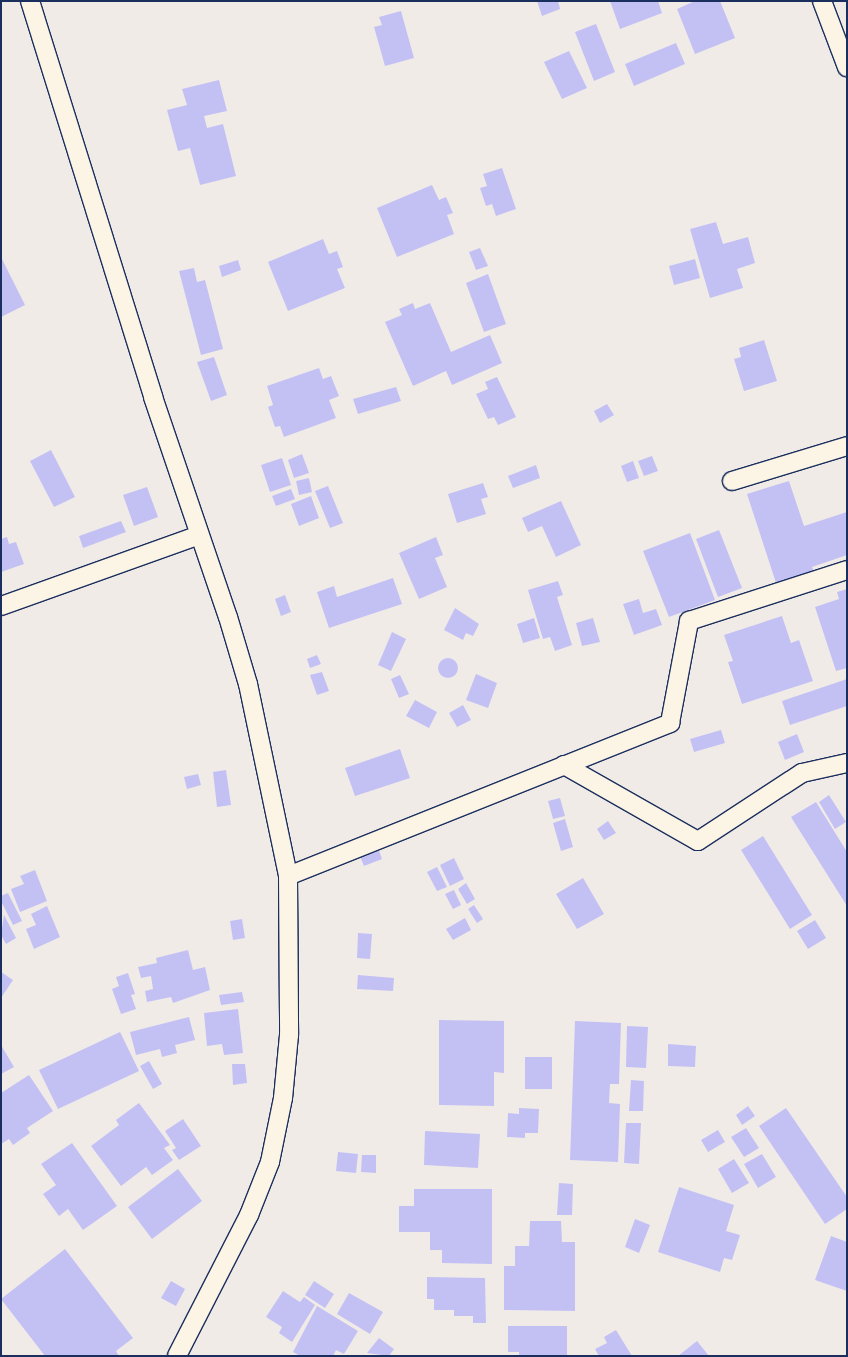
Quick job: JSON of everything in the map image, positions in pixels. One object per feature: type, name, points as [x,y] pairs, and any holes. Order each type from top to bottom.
[{"type":"street","points":[[30,1],[248,684],[288,876],[289,1035],[283,1098],[270,1162],[249,1215],[177,1356]]},
{"type":"street","points":[[822,1],[847,67]]},
{"type":"street","points":[[732,481],[847,446]]},
{"type":"street","points":[[1,606],[199,535]]},
{"type":"street","points":[[288,876],[670,723],[689,621],[847,570]]},
{"type":"street","points":[[564,765],[698,841],[802,773],[847,764]]},
{"type":"building","points":[[537,1],[558,1],[560,9],[542,16]]},
{"type":"building","points":[[610,1],[658,1],[662,13],[620,29]]},
{"type":"building","points":[[695,1],[720,1],[735,38],[695,54],[677,9]]},
{"type":"building","points":[[401,11],[414,58],[385,66],[374,27],[382,25],[379,17]]},
{"type":"building","points":[[596,24],[615,72],[594,81],[575,32]]},
{"type":"building","points":[[676,43],[685,64],[634,86],[625,64]]},
{"type":"building","points":[[569,51],[587,88],[562,99],[544,62]]},
{"type":"building","points":[[219,80],[227,111],[204,116],[207,128],[223,124],[236,176],[200,185],[190,148],[178,151],[167,110],[187,105],[182,89]]},
{"type":"building","points":[[502,168],[516,209],[496,216],[492,204],[486,206],[480,188],[487,186],[483,174]]},
{"type":"building","points":[[432,185],[439,200],[446,197],[453,213],[447,215],[454,234],[397,257],[377,208]]},
{"type":"building","points":[[716,222],[723,244],[748,237],[755,263],[737,269],[743,288],[710,298],[690,229]]},
{"type":"building","points":[[323,239],[329,254],[337,251],[343,267],[337,269],[345,288],[288,311],[268,262]]},
{"type":"building","points":[[480,248],[488,266],[476,270],[469,252]]},
{"type":"building","points":[[1,257],[25,305],[1,317]]},
{"type":"building","points":[[695,259],[700,278],[674,285],[669,266]]},
{"type":"building","points":[[238,260],[241,270],[222,277],[219,266]]},
{"type":"building","points":[[194,268],[197,282],[205,280],[223,349],[201,355],[179,271]]},
{"type":"building","points":[[488,274],[506,324],[484,332],[466,283]]},
{"type":"building","points":[[413,303],[415,309],[430,303],[451,352],[490,335],[502,363],[452,385],[446,371],[413,386],[385,322],[402,315],[399,309]]},
{"type":"building","points":[[764,340],[777,381],[744,391],[734,359],[741,357],[739,348]]},
{"type":"building","points":[[214,357],[227,395],[211,401],[197,362]]},
{"type":"building","points":[[319,368],[323,379],[331,376],[339,396],[329,400],[336,418],[284,437],[280,426],[275,427],[268,407],[273,405],[267,386]]},
{"type":"building","points":[[497,377],[516,417],[498,425],[494,417],[488,419],[476,394],[488,389],[485,382]]},
{"type":"building","points":[[396,387],[401,401],[358,414],[353,399]]},
{"type":"building","points":[[607,404],[614,415],[600,423],[594,411]]},
{"type":"building","points":[[51,450],[75,497],[54,507],[30,461]]},
{"type":"building","points":[[302,454],[309,473],[294,478],[288,460]]},
{"type":"building","points":[[652,456],[658,471],[644,476],[638,461]]},
{"type":"building","points":[[282,458],[291,485],[270,492],[261,465]]},
{"type":"building","points":[[633,461],[639,478],[627,482],[621,466]]},
{"type":"building","points":[[536,465],[540,478],[513,488],[508,476]]},
{"type":"building","points":[[309,478],[312,492],[299,495],[296,481]]},
{"type":"building","points":[[789,481],[804,526],[847,512],[847,555],[812,567],[816,577],[778,589],[747,494]]},
{"type":"building","points":[[483,483],[488,497],[481,499],[486,514],[457,523],[448,494]]},
{"type":"building","points":[[328,486],[343,523],[330,528],[315,491]]},
{"type":"building","points":[[147,487],[158,517],[134,526],[123,495]]},
{"type":"building","points":[[291,489],[295,499],[276,506],[272,496]]},
{"type":"building","points":[[311,496],[319,518],[299,526],[291,504]]},
{"type":"building","points":[[561,501],[581,545],[556,557],[542,526],[528,532],[522,518]]},
{"type":"building","points":[[121,521],[126,532],[83,548],[79,536]]},
{"type":"building","points":[[719,530],[742,588],[718,597],[696,539]]},
{"type":"building","points":[[690,533],[715,600],[669,617],[643,551]]},
{"type":"building","points":[[7,537],[9,544],[16,542],[24,564],[1,572],[1,539]]},
{"type":"building","points":[[436,537],[443,555],[435,558],[447,587],[419,599],[399,553]]},
{"type":"building","points":[[393,578],[402,604],[329,628],[317,592],[334,586],[337,597]]},
{"type":"building","points":[[558,581],[563,595],[557,597],[572,645],[555,651],[550,637],[543,639],[528,590]]},
{"type":"building","points":[[847,589],[847,668],[836,671],[815,607],[839,599],[837,592]]},
{"type":"building","points":[[285,595],[291,612],[281,616],[275,599]]},
{"type":"building","points":[[639,599],[643,613],[656,609],[662,625],[634,635],[623,604]]},
{"type":"building","points":[[455,608],[479,624],[473,636],[466,633],[463,640],[444,630]]},
{"type":"building","points":[[782,616],[791,643],[799,640],[813,681],[742,704],[728,662],[733,661],[724,635]]},
{"type":"building","points":[[534,618],[540,638],[523,643],[517,624]]},
{"type":"building","points":[[593,618],[600,642],[582,646],[576,623]]},
{"type":"building","points":[[392,632],[406,639],[391,671],[378,665]]},
{"type":"building","points":[[317,655],[321,664],[310,668],[307,659]]},
{"type":"building","points":[[448,658],[455,661],[458,668],[455,675],[448,678],[441,675],[438,668],[441,661]]},
{"type":"building","points":[[322,672],[329,691],[317,695],[310,675]]},
{"type":"building","points":[[476,674],[497,683],[488,708],[466,700]]},
{"type":"building","points":[[400,675],[409,694],[399,698],[391,679]]},
{"type":"building","points":[[847,679],[847,706],[790,725],[782,701]]},
{"type":"building","points":[[415,700],[437,712],[429,728],[406,716]]},
{"type":"building","points":[[463,705],[471,720],[457,727],[449,713]]},
{"type":"building","points":[[721,730],[725,743],[694,752],[690,739]]},
{"type":"building","points":[[797,734],[804,752],[785,760],[778,742]]},
{"type":"building","points":[[400,749],[410,778],[355,796],[345,768]]},
{"type":"building","points":[[226,770],[231,805],[217,807],[213,772]]},
{"type":"building","points":[[198,774],[201,785],[187,789],[184,777]]},
{"type":"building","points":[[829,795],[846,822],[835,829],[819,802]]},
{"type":"building","points":[[560,798],[565,816],[553,819],[548,801]]},
{"type":"building","points":[[816,802],[847,852],[847,906],[791,817]]},
{"type":"building","points":[[565,819],[573,847],[561,851],[553,823]]},
{"type":"building","points":[[608,821],[616,833],[604,840],[597,829]]},
{"type":"building","points":[[763,836],[812,915],[790,929],[741,850]]},
{"type":"building","points":[[378,848],[382,859],[364,866],[359,854]]},
{"type":"building","points":[[454,858],[464,879],[450,886],[440,865]]},
{"type":"building","points":[[437,867],[447,887],[437,891],[427,872]]},
{"type":"building","points":[[35,870],[47,901],[20,912],[11,889],[24,884],[20,876]]},
{"type":"building","points":[[583,878],[604,914],[577,929],[556,894]]},
{"type":"building","points":[[466,883],[475,899],[467,904],[458,889]]},
{"type":"building","points":[[454,890],[461,905],[453,909],[445,894]]},
{"type":"building","points":[[8,893],[22,921],[13,925],[1,901],[1,896]]},
{"type":"building","points":[[474,905],[483,919],[477,923],[468,909]]},
{"type":"building","points":[[47,906],[60,937],[34,949],[26,929],[36,925],[31,914]]},
{"type":"building","points":[[4,915],[16,938],[6,944],[1,935]]},
{"type":"building","points":[[465,918],[471,930],[453,940],[446,929]]},
{"type":"building","points":[[242,919],[245,938],[233,940],[230,921]]},
{"type":"building","points":[[815,920],[826,938],[808,949],[797,931]]},
{"type":"building","points":[[358,933],[372,934],[370,959],[357,958]]},
{"type":"building","points":[[188,950],[193,970],[205,967],[210,990],[173,1003],[171,997],[147,1002],[145,991],[153,989],[151,976],[141,978],[138,967],[157,963],[156,958]]},
{"type":"building","points":[[1,972],[13,980],[1,998]]},
{"type":"building","points":[[128,973],[135,994],[131,995],[136,1009],[121,1014],[112,989],[119,986],[116,977]]},
{"type":"building","points":[[358,975],[394,978],[393,991],[357,989]]},
{"type":"building","points":[[242,992],[244,1002],[221,1005],[219,995]]},
{"type":"building","points":[[238,1009],[243,1053],[224,1055],[222,1044],[207,1046],[204,1013]]},
{"type":"building","points":[[189,1017],[195,1040],[175,1045],[177,1053],[162,1057],[160,1049],[136,1055],[130,1032]]},
{"type":"building","points":[[439,1020],[504,1021],[504,1073],[494,1072],[494,1106],[439,1105]]},
{"type":"building","points":[[575,1021],[621,1023],[619,1084],[610,1084],[609,1103],[620,1104],[618,1162],[570,1160]]},
{"type":"building","points":[[627,1026],[648,1027],[646,1068],[626,1067]]},
{"type":"building","points":[[120,1032],[139,1071],[58,1109],[39,1070]]},
{"type":"building","points":[[668,1044],[696,1046],[695,1067],[668,1066]]},
{"type":"building","points":[[1,1045],[14,1067],[1,1074]]},
{"type":"building","points":[[525,1057],[552,1057],[552,1089],[525,1089]]},
{"type":"building","points":[[149,1061],[162,1084],[153,1089],[140,1066]]},
{"type":"building","points":[[232,1064],[245,1064],[247,1083],[233,1085]]},
{"type":"building","points":[[29,1075],[53,1111],[27,1128],[30,1133],[13,1145],[9,1139],[1,1144],[1,1093]]},
{"type":"building","points":[[631,1080],[644,1081],[643,1111],[629,1111]]},
{"type":"building","points":[[139,1103],[170,1145],[164,1148],[173,1160],[152,1175],[146,1167],[121,1186],[91,1146],[119,1125],[116,1120]]},
{"type":"building","points":[[748,1106],[755,1116],[742,1125],[736,1115]]},
{"type":"building","points":[[519,1108],[539,1109],[538,1133],[525,1133],[525,1138],[507,1137],[508,1113],[519,1114]]},
{"type":"building","points":[[786,1108],[847,1197],[847,1209],[825,1224],[759,1126]]},
{"type":"building","points":[[183,1119],[201,1146],[179,1160],[172,1150],[176,1148],[165,1131]]},
{"type":"building","points":[[626,1123],[641,1123],[639,1164],[624,1163]]},
{"type":"building","points":[[746,1128],[759,1148],[744,1157],[731,1137]]},
{"type":"building","points":[[718,1130],[725,1142],[708,1152],[701,1140]]},
{"type":"building","points":[[425,1131],[480,1134],[478,1168],[424,1165]]},
{"type":"building","points":[[72,1143],[117,1206],[83,1230],[68,1209],[59,1216],[43,1194],[56,1185],[41,1164]]},
{"type":"building","points":[[338,1152],[358,1154],[356,1173],[336,1171]]},
{"type":"building","points":[[762,1154],[776,1177],[758,1188],[744,1164]]},
{"type":"building","points":[[362,1155],[376,1155],[376,1173],[361,1172]]},
{"type":"building","points":[[734,1159],[749,1183],[732,1193],[718,1169]]},
{"type":"building","points":[[178,1169],[202,1201],[152,1239],[128,1207]]},
{"type":"building","points":[[559,1183],[573,1184],[572,1215],[557,1215]]},
{"type":"building","points":[[679,1187],[734,1205],[726,1231],[740,1235],[732,1260],[724,1258],[720,1272],[658,1252]]},
{"type":"building","points":[[414,1189],[492,1189],[492,1264],[442,1263],[442,1250],[430,1250],[430,1232],[399,1232],[399,1206],[414,1206]]},
{"type":"building","points":[[635,1219],[650,1225],[639,1253],[625,1247]]},
{"type":"building","points":[[530,1221],[561,1221],[562,1242],[575,1242],[575,1311],[504,1310],[504,1266],[515,1266],[515,1246],[529,1246]]},
{"type":"building","points":[[831,1236],[847,1242],[847,1291],[815,1280]]},
{"type":"building","points":[[65,1249],[133,1338],[116,1351],[119,1356],[45,1356],[1,1299]]},
{"type":"building","points":[[427,1277],[485,1278],[486,1323],[473,1323],[473,1316],[454,1316],[454,1310],[434,1310],[434,1299],[427,1299]]},
{"type":"building","points":[[171,1281],[185,1289],[176,1306],[161,1298]]},
{"type":"building","points":[[314,1281],[334,1294],[325,1308],[305,1295]]},
{"type":"building","points":[[283,1291],[300,1302],[304,1297],[315,1305],[292,1342],[279,1333],[282,1327],[266,1317]]},
{"type":"building","points":[[349,1293],[383,1312],[370,1334],[337,1314]]},
{"type":"building","points":[[317,1306],[358,1331],[344,1354],[336,1350],[333,1356],[300,1356],[293,1352]]},
{"type":"building","points":[[508,1326],[567,1326],[567,1356],[519,1356],[519,1352],[508,1352]]},
{"type":"building","points":[[616,1330],[632,1356],[599,1356],[595,1349],[607,1343],[604,1337]]},
{"type":"building","points":[[379,1338],[394,1349],[389,1356],[367,1353]]},
{"type":"building","points":[[697,1341],[709,1356],[678,1356]]}]
